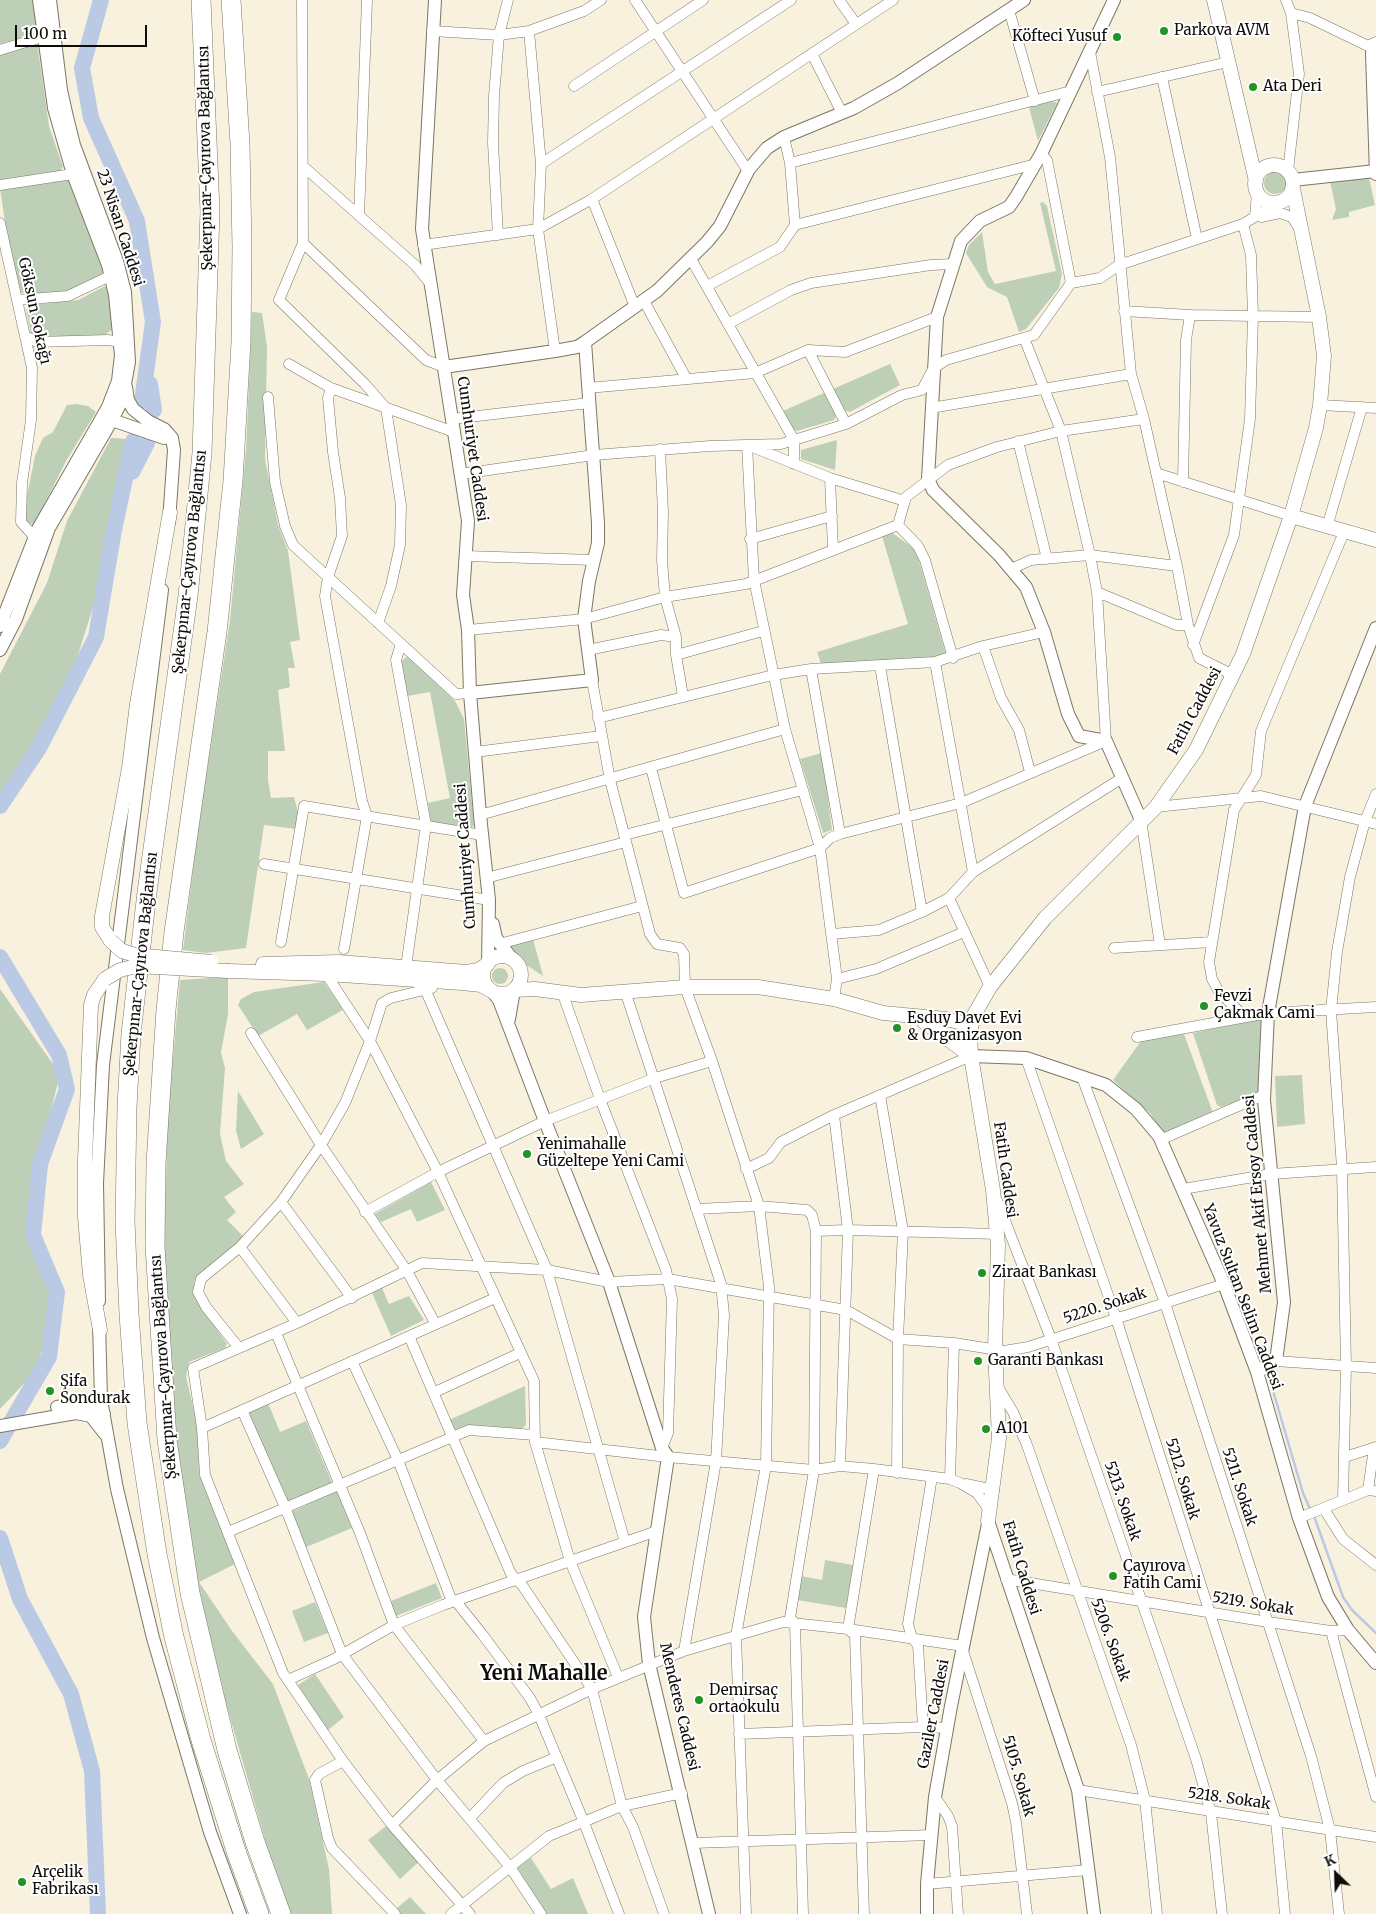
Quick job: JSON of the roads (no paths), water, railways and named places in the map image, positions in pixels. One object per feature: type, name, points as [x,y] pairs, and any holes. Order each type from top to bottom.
[{"type":"highway","name":"Şekerpınar-Çayırova Bağlantısı","points":[[200,0],[210,211],[203,443],[188,596],[147,892],[132,1034],[124,1184],[125,1238],[136,1413],[157,1554],[176,1645],[201,1740],[237,1854],[259,1914]]},
{"type":"highway","name":"Şekerpınar-Çayırova Bağlantısı","points":[[231,0],[240,144],[242,247],[241,342],[233,480],[217,632],[174,932],[166,1010],[156,1163],[155,1246],[167,1440],[190,1593],[227,1750],[255,1842],[281,1914]]},
{"type":"main road","points":[[1214,0],[1256,187],[1266,201],[1281,202],[1301,229]]},
{"type":"main road","points":[[1249,154],[1266,167]]},
{"type":"main road","points":[[1256,187],[1261,170],[1266,167],[1278,166],[1291,180],[1281,202]]},
{"type":"main road","name":"Fatih Caddesi","points":[[989,1516],[994,1490],[999,1438],[995,1349],[998,1234],[971,1056],[971,1029],[979,1004],[990,987],[1045,918],[1156,807],[1196,750],[1233,675],[1291,516],[1316,428],[1320,405],[1324,356],[1319,317],[1291,180]]},
{"type":"main road","points":[[170,512],[137,704],[129,768],[102,916],[102,927],[110,941],[122,951],[136,955],[227,967],[481,985],[503,994],[514,990],[535,989],[582,994],[685,987],[758,987],[834,999],[883,1013],[946,1019],[971,1029]]},
{"type":"main road","points":[[1291,516],[1327,528],[1376,540]]},
{"type":"main road","points":[[100,1330],[90,1275],[85,1217],[85,1161],[92,1005],[94,995],[105,979],[120,970],[137,966],[227,967],[338,962],[466,972],[478,970],[500,957],[514,961],[541,983],[562,992]]},
{"type":"main road","points":[[514,961],[521,976],[514,990]]},
{"type":"main road","points":[[488,964],[484,979],[492,991]]},
{"type":"main road","points":[[946,1019],[979,1004]]},
{"type":"main road","points":[[908,1015],[924,1022],[971,1056]]},
{"type":"main road","points":[[924,1022],[971,1029]]},
{"type":"street","name":"23 Nisan Caddesi","points":[[0,626],[38,542],[49,528],[112,420],[126,387],[129,362],[125,292],[117,261],[74,145],[49,35],[39,0]]},
{"type":"street","name":"23 Nisan Caddesi","points":[[0,650],[16,620],[38,542],[38,529],[98,427],[118,381],[120,342],[115,295],[110,276],[73,174],[54,108],[49,35],[50,0]]},
{"type":"street","points":[[302,0],[301,113],[304,168],[302,243],[279,300],[366,384],[386,408],[401,505],[400,545],[391,586],[378,623]]},
{"type":"street","points":[[359,216],[367,0]]},
{"type":"street","name":"Cumhuriyet Caddesi","points":[[435,0],[422,229],[423,246],[468,521],[463,595],[468,630],[470,693],[489,900],[488,964]]},
{"type":"street","points":[[498,235],[492,143],[499,34],[508,0]]},
{"type":"street","points":[[432,31],[499,34],[529,31],[584,11],[601,0]]},
{"type":"street","points":[[635,0],[748,171]]},
{"type":"street","points":[[574,86],[703,0]]},
{"type":"street","points":[[541,164],[791,0]]},
{"type":"street","points":[[839,0],[856,24]]},
{"type":"street","points":[[423,246],[538,229],[592,199],[893,0]]},
{"type":"street","points":[[302,243],[426,360],[444,367],[555,352],[576,347],[640,304],[691,259],[720,226],[748,171],[767,148],[784,137],[842,113],[925,68],[1024,0]]},
{"type":"street","points":[[1106,741],[1079,736],[1068,714],[1044,632],[1026,587],[1011,569],[933,490],[928,479],[930,408],[937,317],[961,241],[980,221],[1010,208],[1039,159],[1114,0]]},
{"type":"street","points":[[1286,0],[1291,13],[1299,74],[1291,180],[1376,172],[1372,53],[1376,44]]},
{"type":"street","points":[[1009,10],[1035,101]]},
{"type":"street","points":[[1291,13],[1310,18],[1368,46],[1376,44]]},
{"type":"street","points":[[529,31],[541,164],[538,229],[555,352]]},
{"type":"street","points":[[0,50],[49,35]]},
{"type":"street","points":[[1090,52],[1110,157],[1119,266],[1131,374],[1144,419],[1178,566],[1188,626],[1199,658],[1233,675]]},
{"type":"street","points":[[812,54],[842,113]]},
{"type":"street","points":[[1097,92],[1228,62]]},
{"type":"street","points":[[1162,77],[1197,239]]},
{"type":"street","points":[[790,163],[1071,92]]},
{"type":"street","points":[[706,286],[780,247],[795,225],[790,163],[784,137]]},
{"type":"street","points":[[795,225],[1039,159],[1047,160],[1072,283]]},
{"type":"street","points":[[304,168],[415,265],[429,282]]},
{"type":"street","points":[[0,185],[73,174]]},
{"type":"street","points":[[1254,218],[1256,187]]},
{"type":"street","points":[[592,199],[640,304],[686,378]]},
{"type":"street","points":[[461,474],[594,455],[660,449],[781,444],[846,424],[902,395],[922,390],[933,369],[946,360],[1034,335],[1072,283],[1100,278],[1119,266],[1242,224],[1281,202]]},
{"type":"street","points":[[1254,218],[1280,214],[1292,217],[1301,229]]},
{"type":"street","name":"Göksun Sokağı","points":[[0,223],[32,368],[32,411],[22,483],[21,522],[38,542]]},
{"type":"street","points":[[1193,645],[1234,534],[1250,419],[1253,316],[1251,255],[1242,224]]},
{"type":"street","points":[[691,259],[794,440],[794,464]]},
{"type":"street","points":[[728,324],[791,290],[811,283],[931,265],[954,264]]},
{"type":"street","points":[[17,300],[68,296],[110,276]]},
{"type":"street","points":[[1124,311],[1190,315],[1319,317]]},
{"type":"street","points":[[1183,482],[1186,340],[1190,315]]},
{"type":"street","points":[[588,388],[755,373],[808,350],[845,352],[937,317]]},
{"type":"street","points":[[25,336],[37,342],[108,340],[120,342]]},
{"type":"street","points":[[1024,338],[1061,431],[1090,555],[1097,592],[1106,741],[1141,820],[1160,945]]},
{"type":"street","points":[[585,342],[588,403],[594,455],[598,543],[584,619],[598,718],[610,780],[650,934],[657,944],[680,948],[684,954],[685,987],[712,1061],[759,1206],[769,1296],[766,1465],[736,1636],[746,1914]]},
{"type":"street","points":[[808,350],[846,424]]},
{"type":"street","points":[[290,364],[330,388],[386,408],[453,425],[588,403]]},
{"type":"street","points":[[930,408],[1131,374]]},
{"type":"street","points":[[126,387],[128,400],[133,408],[148,421],[164,429],[172,438],[173,463],[159,619],[103,1065],[97,1183],[100,1380],[117,1489],[152,1638],[210,1832],[240,1914]]},
{"type":"street","points":[[330,388],[328,398],[340,498],[342,536],[328,578],[325,596],[362,801],[367,816],[344,950]]},
{"type":"street","points":[[268,397],[275,482],[284,526],[294,545],[456,694],[592,680]]},
{"type":"street","points":[[1320,405],[1376,408]]},
{"type":"street","points":[[1327,528],[1362,407]]},
{"type":"street","points":[[898,525],[906,497],[948,465],[997,446],[1018,441],[1061,431],[1144,419]]},
{"type":"street","points":[[98,427],[105,420],[112,420],[159,434],[168,443],[173,463]]},
{"type":"street","points":[[1018,441],[1047,559]]},
{"type":"street","points":[[747,445],[830,478],[905,501]]},
{"type":"street","points":[[747,445],[750,539],[754,580],[763,631],[785,728],[820,848],[838,979],[834,999]]},
{"type":"street","points":[[660,449],[663,512],[662,560],[666,597],[676,637],[676,656],[683,696]]},
{"type":"street","points":[[1156,473],[1291,516]]},
{"type":"street","points":[[830,478],[833,549]]},
{"type":"street","points":[[750,539],[832,516]]},
{"type":"street","points":[[468,630],[584,619],[666,597],[754,580],[898,525]]},
{"type":"street","points":[[898,525],[918,546],[925,560],[953,658]]},
{"type":"street","points":[[1244,1017],[1219,992],[1212,979],[1209,962],[1234,810],[1244,797],[1256,775],[1261,731],[1344,532]]},
{"type":"street","points":[[1011,569],[1031,560],[1090,555],[1178,566]]},
{"type":"street","points":[[465,556],[594,560]]},
{"type":"street","points":[[1097,592],[1176,625],[1188,626]]},
{"type":"street","name":"Mehmet Akif Ersoy Caddesi","points":[[1276,1361],[1284,1302],[1264,1095],[1268,1013],[1305,806],[1376,628]]},
{"type":"street","points":[[676,656],[763,631]]},
{"type":"street","points":[[598,718],[773,674],[811,669],[935,662],[953,658],[983,646],[1044,632]]},
{"type":"street","points":[[588,650],[660,635],[676,637]]},
{"type":"street","points":[[401,644],[396,660],[426,826],[406,967]]},
{"type":"street","points":[[983,646],[1001,698],[1019,730],[1030,772]]},
{"type":"street","points":[[935,662],[973,872]]},
{"type":"street","points":[[880,666],[922,912]]},
{"type":"street","points":[[811,669],[840,834]]},
{"type":"street","points":[[480,815],[610,780],[785,728]]},
{"type":"street","points":[[475,752],[602,736]]},
{"type":"street","points":[[652,768],[684,893],[820,848],[830,838],[840,834],[905,819],[961,803],[1106,741]]},
{"type":"street","points":[[832,934],[879,930],[922,912],[949,898],[973,872],[1122,778]]},
{"type":"street","points":[[486,878],[625,839],[666,824],[803,790]]},
{"type":"street","points":[[1344,1499],[1346,1366],[1342,1168],[1331,1010],[1337,952],[1350,877],[1365,821],[1376,794]]},
{"type":"street","points":[[1156,807],[1261,796],[1376,824]]},
{"type":"street","points":[[281,942],[304,806],[482,835]]},
{"type":"street","points":[[264,864],[489,900],[494,932],[499,944],[514,961]]},
{"type":"street","points":[[949,898],[990,987]]},
{"type":"street","points":[[499,944],[642,906]]},
{"type":"street","points":[[838,979],[876,969],[964,932]]},
{"type":"street","points":[[1114,948],[1212,942]]},
{"type":"street","points":[[326,974],[370,1041],[438,1172],[534,1381],[535,1438],[570,1561],[618,1677]]},
{"type":"street","points":[[240,1348],[206,1307],[198,1292],[202,1279],[240,1247],[281,1202],[321,1145],[344,1103],[370,1041],[382,1003],[391,998],[425,989],[462,983]]},
{"type":"street","points":[[425,989],[491,1146],[547,1270],[625,1542]]},
{"type":"street","points":[[509,1024],[510,1006],[514,990]]},
{"type":"street","points":[[492,991],[499,1000],[509,1024],[609,1282],[665,1452]]},
{"type":"street","points":[[562,992],[668,1279],[672,1308],[668,1433],[665,1452]]},
{"type":"street","points":[[625,992],[655,1078],[721,1290],[724,1315],[716,1461],[684,1651]]},
{"type":"street","points":[[1137,1037],[1268,1013],[1376,1007]]},
{"type":"street","points":[[251,1033],[321,1145],[407,1271],[435,1324]]},
{"type":"street","points":[[746,1169],[769,1158],[781,1142],[834,1115],[971,1056]]},
{"type":"street","name":"Yavuz Sultan Selim Caddesi","points":[[971,1056],[1026,1058],[1106,1085],[1146,1119],[1160,1140],[1224,1284],[1257,1372],[1328,1597],[1348,1630],[1376,1663]]},
{"type":"street","name":"5212. Sokak","points":[[1026,1058],[1116,1318],[1276,1821],[1285,1914]]},
{"type":"street","points":[[365,1212],[438,1172],[545,1121],[655,1078],[712,1061]]},
{"type":"street","name":"5211. Sokak","points":[[1082,1077],[1165,1303],[1310,1756],[1330,1830],[1339,1914]]},
{"type":"street","points":[[880,1095],[903,1231],[898,1339],[897,1473]]},
{"type":"street","points":[[1160,1140],[1264,1095]]},
{"type":"street","points":[[834,1115],[848,1230],[840,1466]]},
{"type":"street","points":[[1183,1189],[1271,1174],[1376,1167]]},
{"type":"street","name":"5213. Sokak","points":[[992,1190],[1051,1339],[1140,1602],[1181,1716],[1211,1813],[1222,1914]]},
{"type":"street","points":[[281,1202],[352,1298]]},
{"type":"street","points":[[696,1209],[759,1206],[807,1210],[812,1215],[816,1231],[814,1470],[790,1618],[795,1623],[803,1914]]},
{"type":"street","points":[[816,1231],[848,1230],[998,1234]]},
{"type":"street","points":[[240,1247],[297,1323]]},
{"type":"street","points":[[470,1914],[392,1825],[343,1761],[279,1664],[204,1475],[202,1428],[193,1368],[352,1298],[422,1263],[547,1270],[609,1282],[668,1279],[721,1290],[814,1303],[846,1310],[898,1339]]},
{"type":"street","name":"5220. Sokak","points":[[898,1339],[954,1343],[1004,1351],[1019,1349],[1224,1284]]},
{"type":"street","points":[[202,1428],[495,1298]]},
{"type":"street","points":[[276,1332],[360,1533],[394,1625],[484,1741]]},
{"type":"street","points":[[409,1336],[515,1580],[592,1689],[622,1806],[633,1827],[664,1914]]},
{"type":"street","points":[[950,1480],[954,1343]]},
{"type":"street","points":[[434,1392],[520,1353]]},
{"type":"street","points":[[352,1361],[398,1460],[452,1602],[530,1698],[583,1820],[619,1914]]},
{"type":"street","points":[[1257,1372],[1276,1361],[1376,1368]]},
{"type":"street","points":[[76,1413],[85,1410],[94,1402],[100,1380]]},
{"type":"street","name":"5206. Sokak","points":[[998,1387],[1013,1412],[1027,1445],[1131,1746],[1145,1800],[1158,1914]]},
{"type":"street","points":[[0,1426],[81,1403],[90,1405],[104,1414]]},
{"type":"street","points":[[242,1410],[285,1508],[342,1654],[437,1780],[510,1867],[541,1914]]},
{"type":"street","points":[[0,1418],[76,1413],[91,1416],[108,1438]]},
{"type":"street","points":[[228,1532],[469,1430],[599,1448],[665,1452],[716,1461],[814,1470],[840,1466],[874,1469],[950,1480],[994,1490]]},
{"type":"street","points":[[1303,1516],[1344,1499],[1372,1491],[1375,1447],[1345,1456]]},
{"type":"street","name":"Menderes Caddesi","points":[[665,1452],[657,1531],[644,1617],[649,1664],[682,1793],[709,1914]]},
{"type":"street","points":[[848,1629],[874,1469]]},
{"type":"street","points":[[924,1727],[918,1645],[912,1638],[908,1624],[932,1477]]},
{"type":"street","points":[[960,1483],[977,1493],[989,1516]]},
{"type":"street","points":[[1321,1510],[1343,1539],[1376,1565]]},
{"type":"street","name":"Fatih Caddesi","points":[[989,1516],[1006,1579],[1078,1790],[1094,1914]]},
{"type":"street","name":"Gaziler Caddesi","points":[[927,1914],[927,1884],[935,1796],[989,1516]]},
{"type":"street","points":[[288,1680],[342,1654],[394,1625],[467,1596],[657,1531]]},
{"type":"street","points":[[980,1560],[992,1558],[1000,1560]]},
{"type":"street","name":"5219. Sokak","points":[[1006,1579],[1268,1622],[1331,1631],[1348,1630]]},
{"type":"street","points":[[392,1825],[437,1780],[484,1741],[618,1677],[684,1651],[783,1622],[912,1638],[963,1648]]},
{"type":"street","points":[[848,1629],[855,1635],[864,1914]]},
{"type":"street","points":[[1331,1631],[1376,1797]]},
{"type":"street","name":"5105. Sokak","points":[[963,1648],[1012,1803],[1024,1876],[1027,1914]]},
{"type":"street","points":[[739,1734],[924,1727],[947,1728]]},
{"type":"street","points":[[470,1818],[503,1783],[523,1771],[557,1757]]},
{"type":"street","points":[[343,1761],[319,1774],[315,1780],[330,1843],[337,1854],[395,1914]]},
{"type":"street","name":"5218. Sokak","points":[[1078,1790],[1145,1800],[1211,1813],[1276,1821],[1376,1838]]},
{"type":"street","points":[[451,1914],[549,1836],[583,1820],[622,1806],[682,1793]]},
{"type":"street","points":[[935,1796],[952,1826],[958,1914]]},
{"type":"street","points":[[693,1843],[931,1835]]},
{"type":"street","points":[[927,1884],[1088,1870]]},
{"type":"waterway","points":[[101,0],[82,68],[91,118],[137,221],[153,322],[142,401]]},
{"type":"waterway","points":[[150,384],[154,410]]},
{"type":"waterway","points":[[0,806],[39,748],[96,637],[114,530],[133,441]]},
{"type":"waterway","points":[[132,472],[147,443]]},
{"type":"waterway","points":[[0,957],[59,1055],[67,1089],[40,1164],[33,1235],[57,1292],[49,1357],[0,1441]]},
{"type":"waterway","points":[[1269,1377],[1303,1493],[1311,1511]]},
{"type":"waterway","points":[[1314,1516],[1343,1597],[1352,1610],[1376,1633]]},
{"type":"waterway","points":[[0,1538],[20,1599],[71,1694],[92,1771],[98,1914]]},
{"type":"place","name":"Parkova AVM","points":[[1164,31]]},
{"type":"place","name":"Köfteci Yusuf","points":[[1117,37]]},
{"type":"place","name":"Ata Deri","points":[[1253,87]]},
{"type":"place","name":"Fevzi Çakmak Cami","points":[[1204,1006]]},
{"type":"place","name":"Esduy Davet Evi & Organizasyon","points":[[897,1028]]},
{"type":"place","name":"Yenimahalle Güzeltepe Yeni Cami","points":[[527,1154]]},
{"type":"place","name":"Ziraat Bankası","points":[[982,1273]]},
{"type":"place","name":"Garanti Bankası","points":[[978,1361]]},
{"type":"place","name":"Şifa Sondurak","points":[[50,1391]]},
{"type":"place","name":"A101","points":[[986,1429]]},
{"type":"place","name":"Çayırova Fatih Cami","points":[[1113,1576]]},
{"type":"place","name":"Demirsaç ortaokulu","points":[[699,1700]]},
{"type":"place","name":"Arçelik Fabrikası","points":[[22,1882]]},
{"type":"district","name":"Yeni Mahalle","points":[[544,1674]]}]
